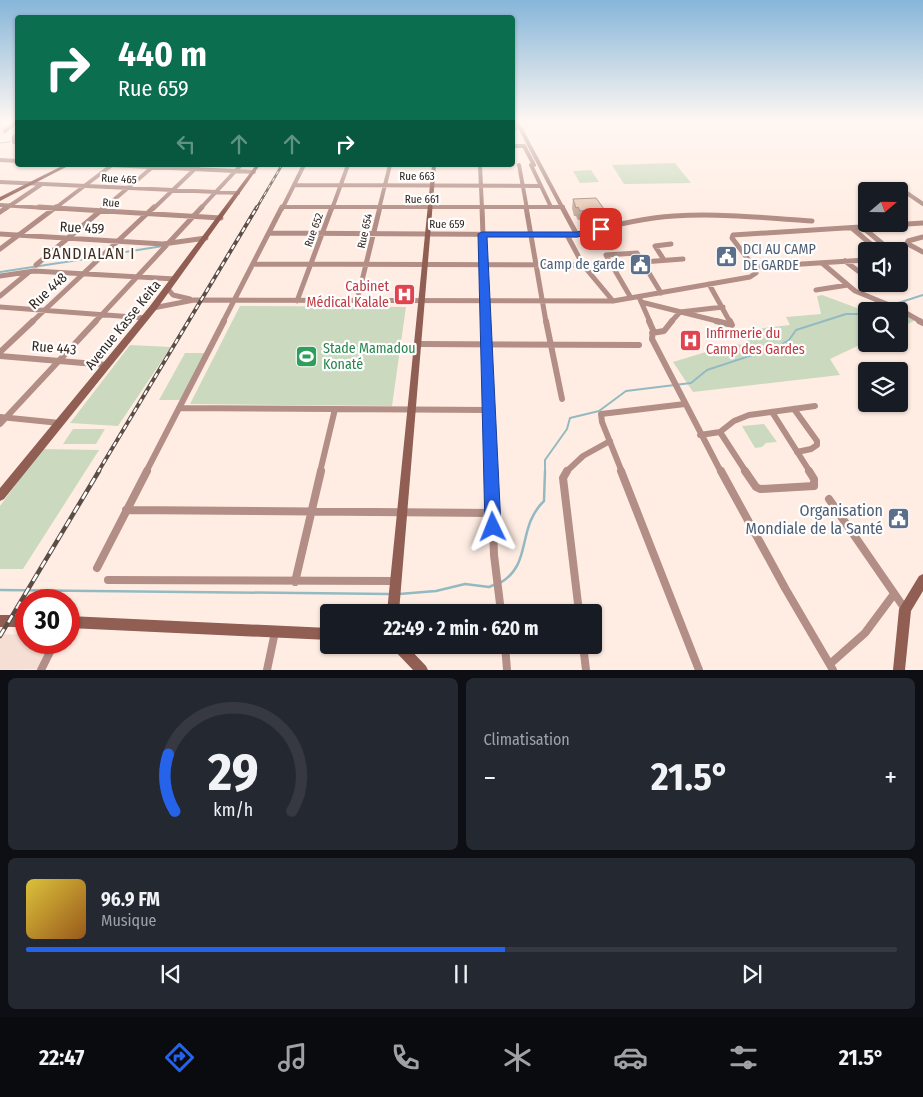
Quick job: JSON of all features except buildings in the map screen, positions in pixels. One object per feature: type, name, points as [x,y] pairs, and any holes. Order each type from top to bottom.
[{"type":"street","points":[[527,153],[551,207]]},
{"type":"street","points":[[534,153],[577,235]]},
{"type":"street","points":[[0,160],[15,161]]},
{"type":"street","points":[[540,165],[516,165],[522,186],[550,345],[562,398]]},
{"type":"street","points":[[0,199],[64,167]]},
{"type":"street","points":[[0,249],[109,167]]},
{"type":"street","points":[[36,265],[153,167]]},
{"type":"street","points":[[197,167],[236,171],[256,168]]},
{"type":"street","name":"Rue 448","points":[[0,352],[197,167]]},
{"type":"street","points":[[2,420],[239,167]]},
{"type":"street","points":[[97,568],[303,167]]},
{"type":"street","name":"Rue 652","points":[[297,301],[347,167]]},
{"type":"street","name":"Rue 654","points":[[357,301],[390,167]]},
{"type":"street","points":[[393,604],[434,167]]},
{"type":"street","points":[[480,167],[494,555],[500,604]]},
{"type":"street","name":"Avenue Kasse Keita","points":[[1,494],[146,318],[256,168]]},
{"type":"street","name":"Rue 465","points":[[0,182],[238,193]]},
{"type":"street","points":[[0,212],[42,184]]},
{"type":"street","name":"Rue 663","points":[[294,185],[541,186]]},
{"type":"street","points":[[908,194],[923,204]]},
{"type":"street","name":"Rue","points":[[0,206],[221,218]]},
{"type":"street","name":"Rue 661","points":[[282,207],[563,207]]},
{"type":"street","name":"Rue 659","points":[[684,216],[703,211]]},
{"type":"street","name":"Rue 659","points":[[269,233],[577,235],[619,223],[684,216],[706,215],[812,221]]},
{"type":"street","points":[[908,224],[923,223]]},
{"type":"street","points":[[640,299],[661,293],[755,275],[754,267],[732,238],[733,235],[853,229],[853,227],[858,226]]},
{"type":"street","points":[[853,229],[868,242]]},
{"type":"street","points":[[868,232],[880,242]]},
{"type":"street","name":"Rue 459","points":[[0,234],[167,244],[206,238]]},
{"type":"street","points":[[566,235],[583,265],[613,301]]},
{"type":"street","points":[[908,242],[923,237]]},
{"type":"street","points":[[664,260],[655,246],[671,244]]},
{"type":"street","points":[[908,244],[922,251]]},
{"type":"street","points":[[631,298],[606,255],[633,252],[639,254],[661,293]]},
{"type":"street","points":[[643,262],[683,259]]},
{"type":"street","points":[[845,261],[858,271]]},
{"type":"street","points":[[754,267],[858,261]]},
{"type":"street","points":[[822,263],[855,291],[882,303],[900,308],[923,322]]},
{"type":"street","points":[[253,264],[583,265]]},
{"type":"street","points":[[0,276],[30,271],[175,279]]},
{"type":"street","points":[[0,296],[30,271]]},
{"type":"street","points":[[168,288],[173,295],[194,300],[234,301],[543,302],[613,301],[631,298],[732,325],[709,284]]},
{"type":"street","points":[[816,290],[848,285]]},
{"type":"street","points":[[640,299],[653,330],[652,340],[700,435],[760,545],[832,667],[865,633],[894,594]]},
{"type":"street","points":[[153,308],[194,300]]},
{"type":"street","points":[[0,307],[146,318]]},
{"type":"street","points":[[652,333],[664,331],[680,312],[723,307]]},
{"type":"street","points":[[418,344],[639,345]]},
{"type":"street","name":"Rue 443","points":[[0,356],[107,365]]},
{"type":"street","points":[[684,404],[602,414],[610,441],[699,670]]},
{"type":"street","points":[[700,435],[720,432],[734,421],[749,415],[815,406]]},
{"type":"street","points":[[179,408],[489,410]]},
{"type":"street","points":[[295,582],[335,408]]},
{"type":"street","points":[[794,409],[817,441],[817,445],[811,449],[797,452]]},
{"type":"street","points":[[720,432],[756,487],[760,489],[814,486],[814,480],[772,412]]},
{"type":"street","points":[[2,420],[60,423]]},
{"type":"street","points":[[578,604],[563,478],[572,466],[597,447],[610,441]]},
{"type":"street","points":[[829,499],[904,609]]},
{"type":"street","points":[[126,510],[493,513]]},
{"type":"street","points":[[108,580],[395,583]]},
{"type":"street","points":[[899,670],[904,609],[923,580]]},
{"type":"street","points":[[0,621],[15,621]]},
{"type":"street","points":[[80,623],[320,634]]},
{"type":"street","points":[[267,670],[275,632]]},
{"type":"street","points":[[41,670],[49,654]]},
{"type":"street","points":[[406,654],[422,670]]},
{"type":"street","points":[[505,654],[507,670]]},
{"type":"street","points":[[584,654],[586,670]]},
{"type":"shaded area","points":[[0,634],[15,635],[15,654],[46,654],[39,669],[0,670]]},
{"type":"green space","points":[[675,163],[691,183],[624,184],[612,165]]},
{"type":"green space","points":[[591,170],[599,182],[580,183],[573,171]]},
{"type":"green space","points":[[822,295],[858,308],[858,346],[830,359],[840,375],[693,392],[673,362],[732,344],[746,345],[749,343],[743,336],[746,330],[790,325],[786,317],[821,314],[817,296]]},
{"type":"green space","name":"Stade Mamadou Konaté","points":[[240,306],[406,307],[392,406],[190,404]]},
{"type":"green space","points":[[908,315],[918,319],[908,324]]},
{"type":"green space","points":[[130,345],[171,347],[118,426],[70,423]]},
{"type":"green space","points":[[185,353],[205,353],[182,400],[159,400]]},
{"type":"green space","points":[[764,424],[777,442],[766,443],[762,447],[755,448],[742,426]]},
{"type":"green space","points":[[73,429],[105,429],[96,444],[63,444]]},
{"type":"green space","points":[[42,449],[99,450],[23,569],[0,569],[0,506]]},
{"type":"waterway","points":[[106,255],[163,246]]},
{"type":"waterway","points":[[0,272],[98,257]]},
{"type":"waterway","points":[[901,302],[923,295]]},
{"type":"waterway","points":[[545,471],[545,460],[567,429],[570,418],[599,411],[626,391],[691,383],[707,370],[777,347],[789,340],[796,330],[846,314],[858,314]]},
{"type":"waterway","points":[[500,583],[517,566],[530,523],[535,511],[544,501],[545,471]]},
{"type":"waterway","points":[[399,594],[436,591],[465,584],[489,587],[496,584]]},
{"type":"waterway","points":[[0,590],[390,594]]},
{"type":"railway","points":[[256,209],[281,167]]},
{"type":"railway","points":[[98,472],[257,207]]},
{"type":"railway","points":[[0,636],[99,471]]},
{"type":"place","name":"DCI AU CAMP DE GARDE","points":[[727,257]]},
{"type":"place","name":"Camp de garde","points":[[641,264]]},
{"type":"place","name":"Cabinet Médical Kalale","points":[[405,294]]},
{"type":"place","name":"Infirmerie du Camp des Gardes","points":[[690,341]]},
{"type":"place","name":"Stade Mamadou Konaté","points":[[307,356]]},
{"type":"place","name":"Organisation Mondiale de la Santé","points":[[899,519]]},
{"type":"district","name":"BANDIALAN I","points":[[89,253]]},
{"type":"route","points":[[493,527],[482,234],[577,235],[601,229]]}]
